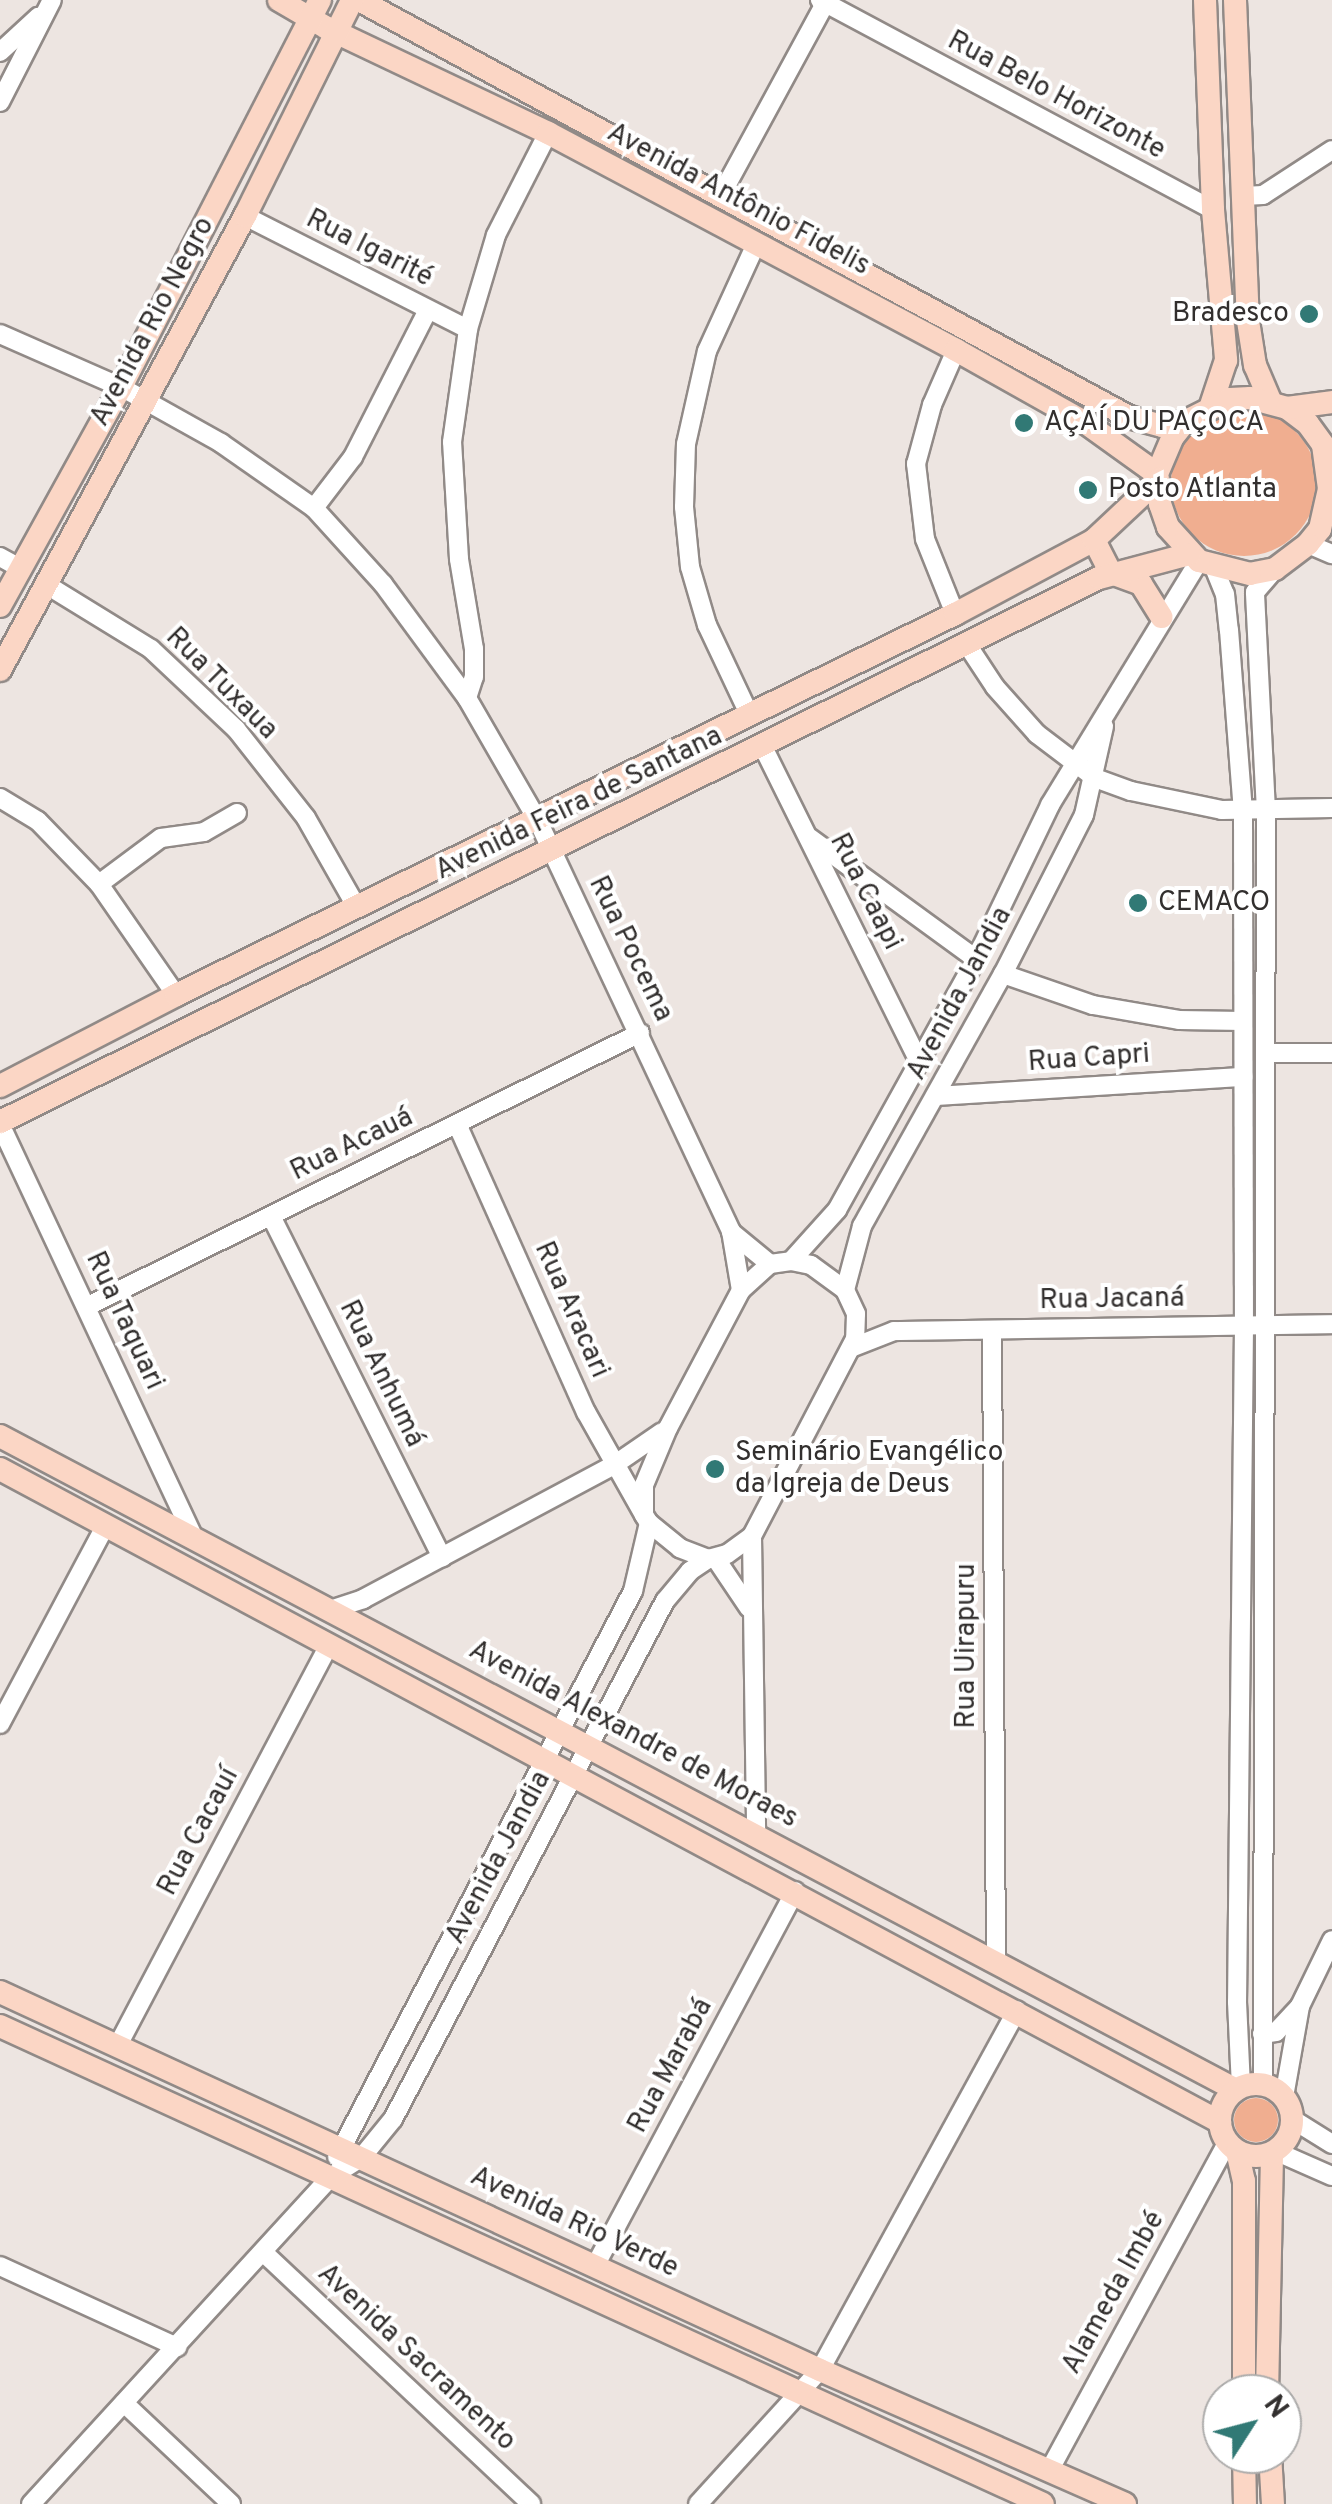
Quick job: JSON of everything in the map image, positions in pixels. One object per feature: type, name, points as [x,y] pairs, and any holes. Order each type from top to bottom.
[{"type":"main road","name":"Avenida Antônio Fidelis","points":[[279,0],[315,9],[337,32],[548,133],[956,350],[1086,423],[1158,477]]},
{"type":"main road","name":"Avenida Antônio Fidelis","points":[[356,0],[1129,417],[1162,426],[1186,421]]},
{"type":"main road","name":"Avenida Rio Negro","points":[[0,670],[245,216],[356,0]]},
{"type":"main road","points":[[1206,0],[1213,210],[1226,360],[1210,405]]},
{"type":"main road","points":[[1235,0],[1248,321],[1255,365],[1278,405],[1308,424],[1324,446],[1330,465],[1330,507],[1308,544],[1276,569],[1250,574],[1201,560],[1168,528],[1160,504],[1158,477],[1172,438],[1186,421],[1210,405],[1240,398],[1278,405],[1332,402]]},
{"type":"main road","name":"Avenida Rio Negro","points":[[0,606],[10,563],[122,387],[315,9]]},
{"type":"main road","name":"Avenida Feira de Santana","points":[[0,1086],[356,906],[538,821],[955,614],[1094,540],[1158,477]]},
{"type":"main road","points":[[1094,540],[1111,573],[1142,584],[1162,617]]},
{"type":"main road","name":"Avenida Feira de Santana","points":[[0,1123],[1111,573],[1201,560]]},
{"type":"main road","name":"Avenida Alexandre de Moraes","points":[[0,1436],[996,1962],[1263,2096]]},
{"type":"main road","points":[[0,1469],[1017,2010],[1228,2138],[1248,2156],[1274,2152],[1288,2138],[1263,2096],[1227,2099],[1228,2138],[1244,2181],[1244,2374]]},
{"type":"main road","name":"Avenida Rio Verde","points":[[0,1992],[820,2370],[1126,2504]]},
{"type":"main road","points":[[0,2026],[1036,2503]]},
{"type":"main road","points":[[1268,2374],[1274,2152]]},
{"type":"main road","points":[[1244,2474],[1245,2504]]},
{"type":"main road","points":[[1271,2474],[1273,2504]]},
{"type":"street","points":[[720,196],[824,1]]},
{"type":"street","name":"Rua Belo Horizonte","points":[[824,1],[1213,210]]},
{"type":"street","points":[[0,52],[49,5]]},
{"type":"street","points":[[0,102],[49,5]]},
{"type":"street","points":[[467,698],[474,676],[474,649],[455,522],[452,442],[468,330],[496,235],[548,133]]},
{"type":"street","points":[[1243,196],[1263,196],[1332,150]]},
{"type":"street","name":"Rua Igarité","points":[[245,216],[468,330]]},
{"type":"street","points":[[750,716],[707,625],[690,567],[684,507],[686,444],[707,351],[756,244]]},
{"type":"street","points":[[314,508],[352,458],[428,310]]},
{"type":"street","name":"Rua Pocema","points":[[0,334],[122,387],[221,443],[314,508],[383,584],[467,698],[538,821],[731,1231],[741,1290]]},
{"type":"street","points":[[955,614],[925,539],[916,464],[932,405],[956,350]]},
{"type":"street","points":[[1308,544],[1332,554]]},
{"type":"street","points":[[1201,560],[1225,594],[1243,812],[1244,1326],[1237,2002],[1263,2096]]},
{"type":"street","name":"Avenida Jandia","points":[[790,1260],[837,1210],[976,959],[1074,764],[1201,560]]},
{"type":"street","points":[[1263,2096],[1266,811],[1256,592],[1276,569]]},
{"type":"street","name":"Rua Tuxaua","points":[[47,585],[151,650],[236,729],[306,818],[356,906]]},
{"type":"street","points":[[1231,650],[1241,632],[1248,633],[1257,646]]},
{"type":"street","points":[[968,646],[995,688],[1037,734],[1095,778],[1130,791],[1243,812],[1332,808]]},
{"type":"street","name":"Avenida Jandia","points":[[845,1290],[862,1226],[938,1096],[1084,815],[1106,717]]},
{"type":"street","name":"Rua Caapi","points":[[762,747],[919,1062]]},
{"type":"street","points":[[0,798],[38,820],[99,884],[176,995]]},
{"type":"street","points":[[99,884],[160,838],[204,832],[237,813]]},
{"type":"street","points":[[805,834],[976,959]]},
{"type":"street","name":"Rua Capri","points":[[1003,974],[1093,1006],[1179,1020],[1243,1020]]},
{"type":"street","name":"Rua Acauá","points":[[88,1306],[640,1033]]},
{"type":"street","points":[[1266,1053],[1332,1053]]},
{"type":"street","name":"Rua Capri","points":[[938,1096],[1243,1077]]},
{"type":"street","name":"Rua Taquari","points":[[0,1123],[196,1541]]},
{"type":"street","name":"Rua Aracari","points":[[457,1124],[614,1465],[647,1519]]},
{"type":"street","name":"Rua Anhumá","points":[[271,1216],[442,1558]]},
{"type":"street","name":"Rua Pocema","points":[[731,1231],[770,1264]]},
{"type":"street","points":[[741,1290],[770,1264],[790,1260],[811,1266],[845,1290],[856,1314],[851,1348],[752,1536],[756,1834]]},
{"type":"street","name":"Avenida Jandia","points":[[332,2176],[340,2146],[633,1591],[647,1519],[644,1484],[668,1428],[741,1290]]},
{"type":"street","name":"Rua Jacaná","points":[[856,1314],[894,1331]]},
{"type":"street","name":"Rua Jacaná","points":[[851,1348],[894,1331],[1332,1324]]},
{"type":"street","name":"Rua Uirapuru","points":[[992,1330],[996,1962]]},
{"type":"street","points":[[333,1609],[442,1558],[614,1465],[668,1428]]},
{"type":"street","points":[[647,1519],[680,1548],[712,1559],[750,1608]]},
{"type":"street","points":[[0,1724],[106,1525]]},
{"type":"street","name":"Avenida Jandia","points":[[31,2504],[332,2176],[362,2158],[393,2119],[665,1601],[690,1571],[752,1536]]},
{"type":"street","name":"Rua Cacauí","points":[[118,2045],[329,1644]]},
{"type":"street","name":"Rua Marabá","points":[[595,2266],[795,1892]]},
{"type":"street","points":[[1263,2096],[1332,1940]]},
{"type":"street","points":[[1262,2034],[1276,2032],[1300,2006]]},
{"type":"street","points":[[698,2504],[820,2370],[1017,2010]]},
{"type":"street","name":"Avenida Alexandre de Moraes","points":[[1263,2096],[1332,2144]]},
{"type":"street","name":"Alameda Imbé","points":[[1048,2471],[1228,2138]]},
{"type":"street","points":[[1274,2152],[1332,2176]]},
{"type":"street","name":"Avenida Sacramento","points":[[263,2252],[531,2504]]},
{"type":"street","points":[[0,2266],[177,2347]]},
{"type":"street","points":[[124,2403],[231,2504]]},
{"type":"shaded area","points":[[1244,410],[1272,416],[1295,432],[1311,455],[1317,483],[1311,511],[1295,534],[1272,550],[1244,556],[1216,550],[1193,534],[1177,511],[1171,483],[1177,455],[1193,432],[1216,416]]},
{"type":"shaded area","points":[[1256,2098],[1272,2104],[1278,2120],[1272,2136],[1256,2142],[1240,2136],[1234,2120],[1240,2104]]},
{"type":"place","name":"Bradesco","points":[[1309,314]]},
{"type":"place","name":"AÇAÍ DU PAÇOCA","points":[[1024,423]]},
{"type":"place","name":"Posto Atlanta","points":[[1088,490]]},
{"type":"place","name":"CEMACO","points":[[1138,903]]},
{"type":"place","name":"Seminário Evangélico da Igreja de Deus","points":[[715,1469]]}]
